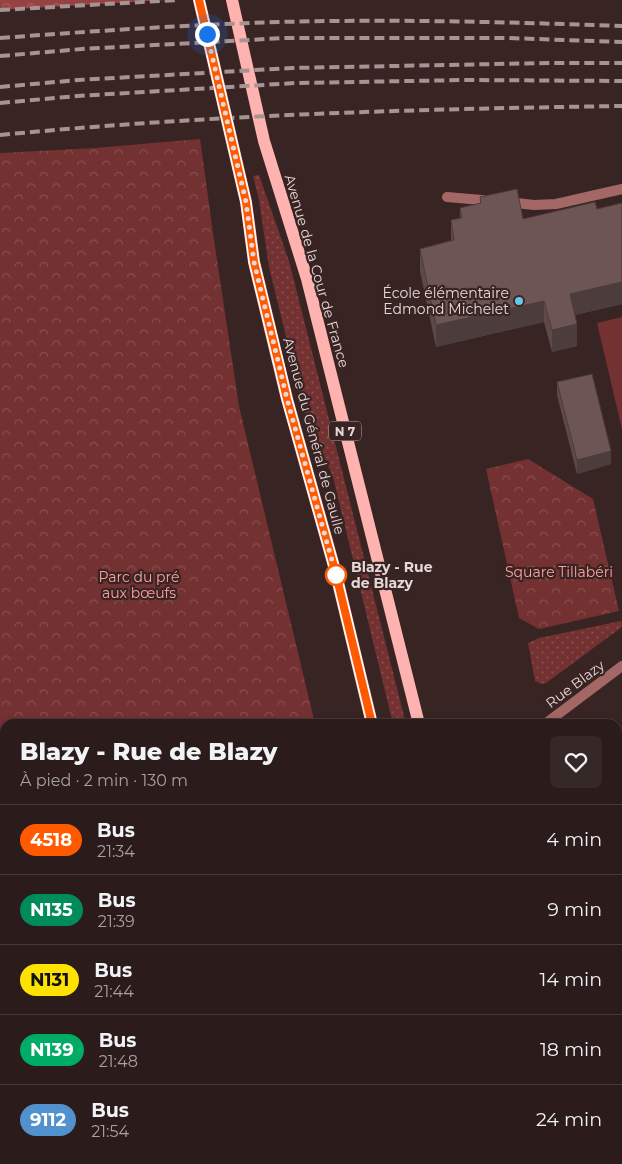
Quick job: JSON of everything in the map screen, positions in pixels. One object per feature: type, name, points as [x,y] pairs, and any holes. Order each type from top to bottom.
[{"type":"main road","name":"Avenue du Général de Gaulle","points":[[199,0],[246,202],[254,262],[287,399],[335,570],[371,719]]},
{"type":"main road","name":"Avenue de la Cour de France","points":[[232,0],[264,141],[307,279],[418,719]]},
{"type":"street","points":[[447,197],[542,205],[556,204],[622,190]]},
{"type":"street","name":"Rue Blazy","points":[[553,719],[622,666]]},
{"type":"green space","points":[[0,0],[166,0],[0,10]]},
{"type":"green space","name":"Parc du pré aux bœufs","points":[[200,139],[239,406],[314,719],[0,719],[0,153],[95,148]]},
{"type":"green space","points":[[259,175],[289,261],[405,719],[392,719],[333,477],[304,410],[269,267],[259,200],[253,176]]},
{"type":"green space","points":[[622,317],[622,429],[597,323]]},
{"type":"green space","name":"Square Tillabéri","points":[[528,459],[593,499],[619,611],[539,629],[519,618],[486,469]]},
{"type":"green space","points":[[621,621],[622,627],[546,683],[541,684],[535,681],[528,643],[539,638]]},
{"type":"building","points":[[517,189],[523,219],[595,202],[597,209],[622,203],[622,282],[570,294],[577,324],[552,330],[544,301],[436,325],[420,249],[454,240],[451,220],[462,218],[460,208],[481,203],[480,197]]},
{"type":"building","points":[[592,374],[611,451],[577,460],[557,382]]},
{"type":"railway","points":[[0,10],[177,0]]},
{"type":"railway","points":[[0,38],[244,23],[322,21],[450,21],[622,26]]},
{"type":"railway","points":[[0,56],[82,49],[285,38],[508,38],[622,42]]},
{"type":"railway","points":[[0,87],[78,80],[292,68],[622,63]]},
{"type":"railway","points":[[0,103],[77,96],[296,83],[466,80],[622,81]]},
{"type":"railway","points":[[0,135],[155,122],[311,114],[622,106]]},
{"type":"bus line","name":"4518","points":[[199,0],[246,202],[254,262],[287,399],[335,570],[371,719]]},
{"type":"place","name":"École élémentaire Edmond Michelet","points":[[519,301]]},
{"type":"place","name":"Blazy - Rue de Blazy","points":[[336,575]]},
{"type":"route","points":[[207,34],[246,202],[254,262],[287,399],[336,575]]}]
